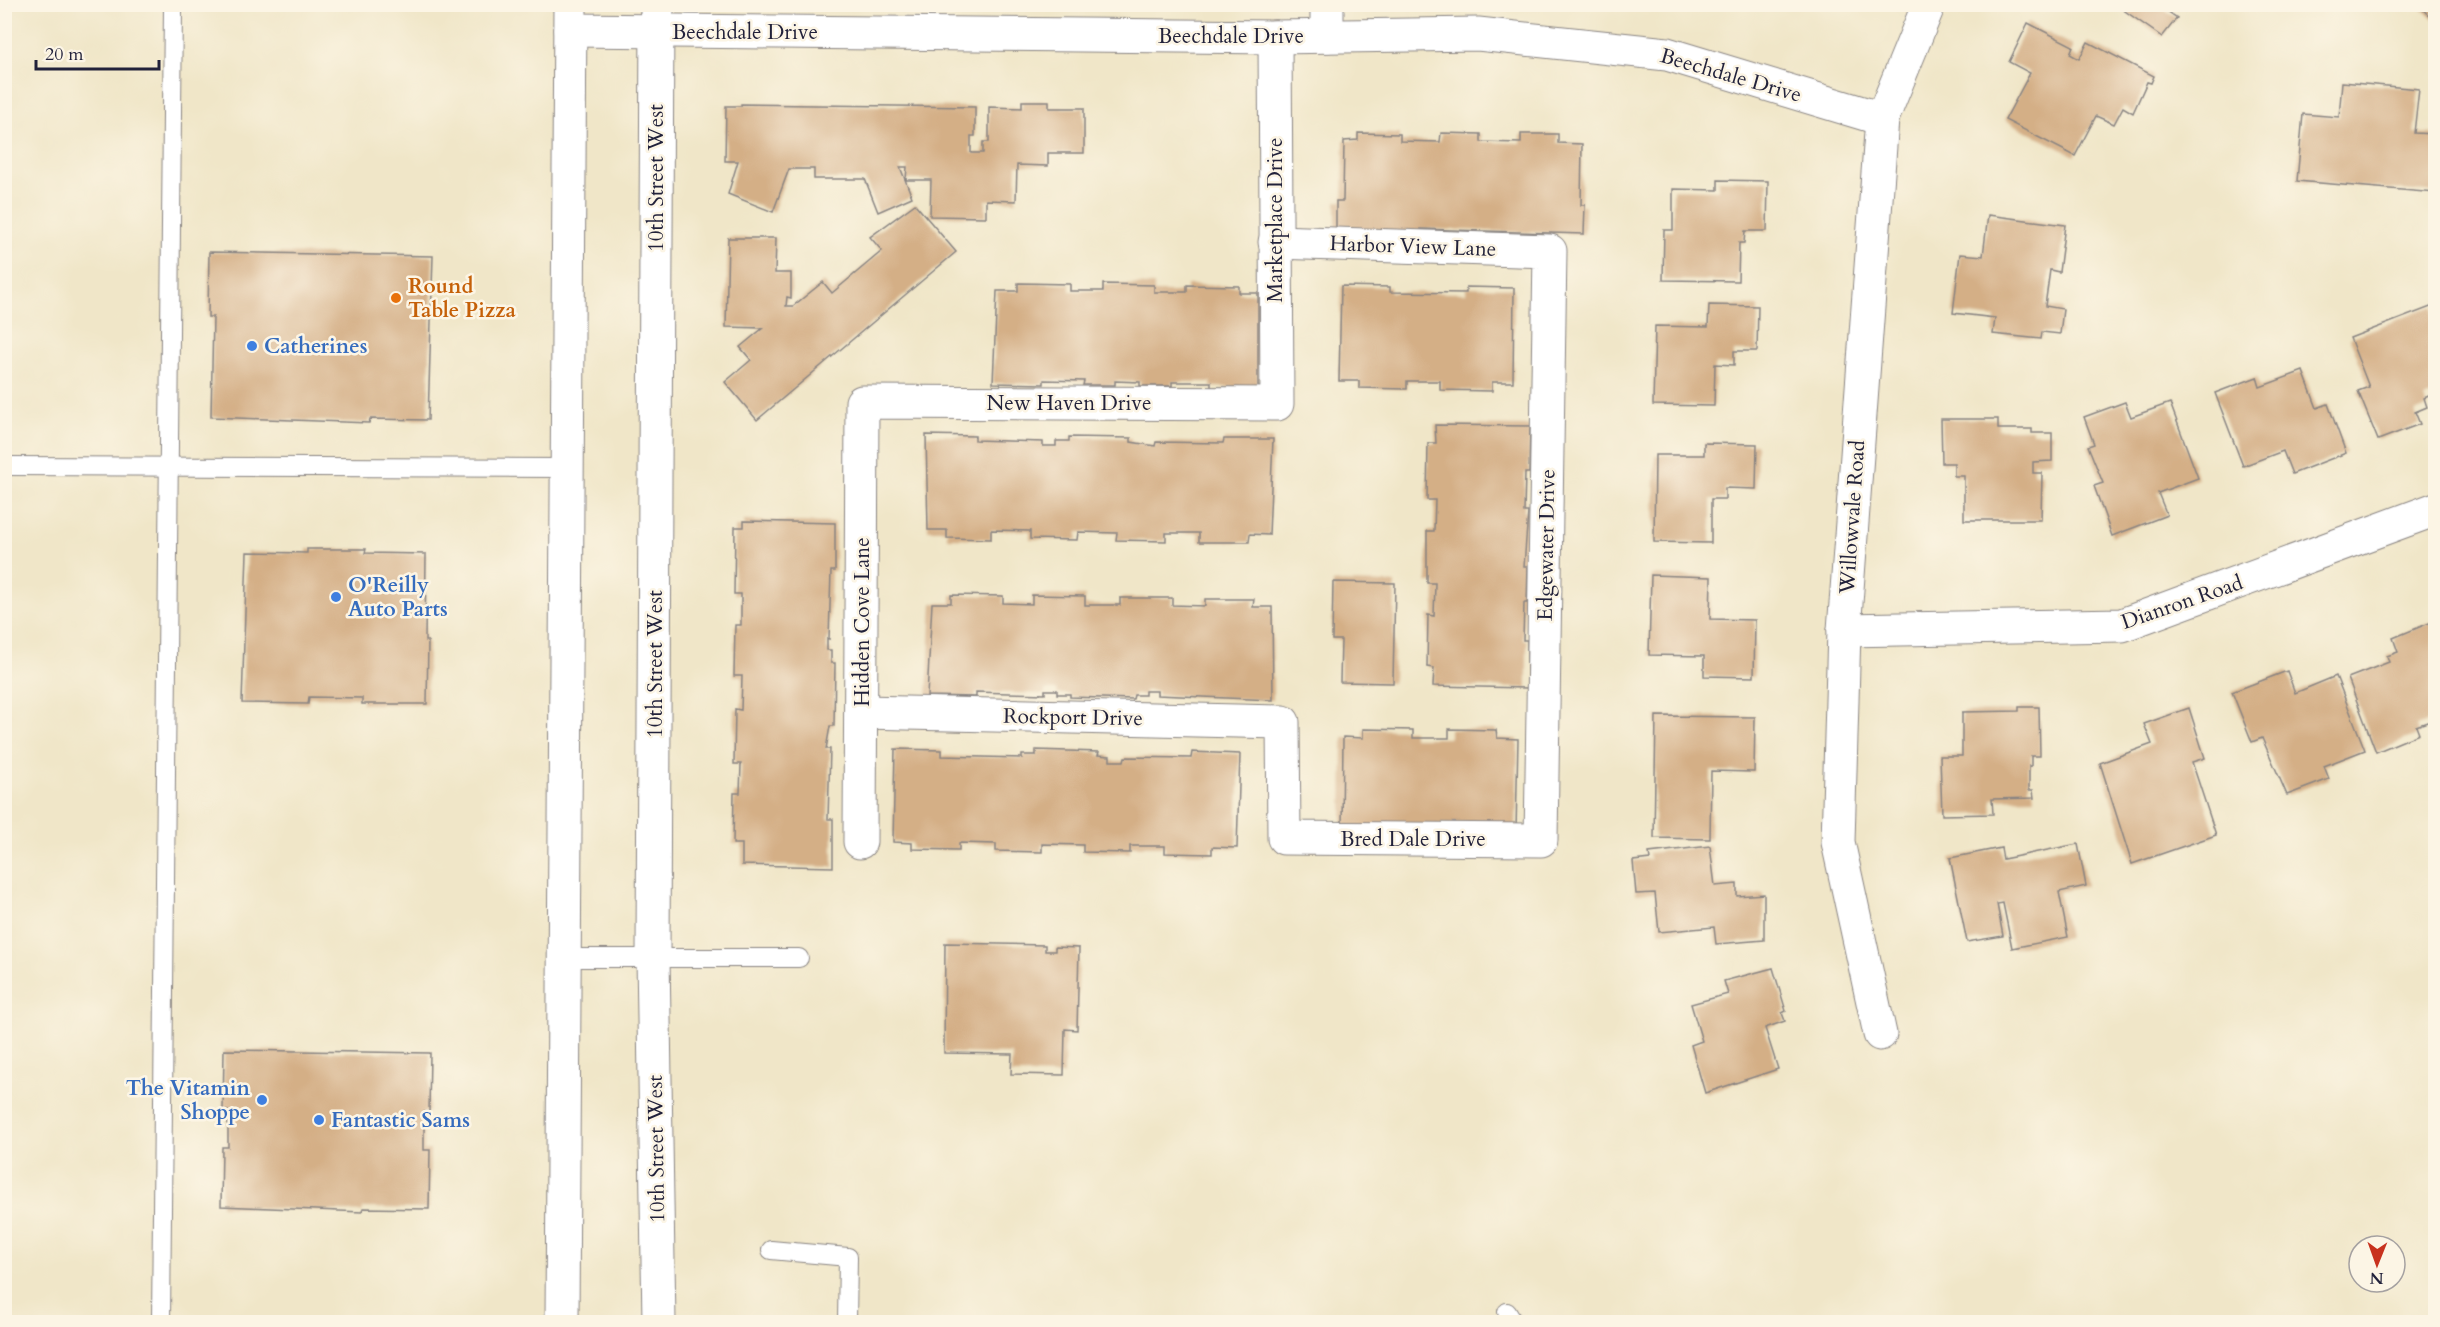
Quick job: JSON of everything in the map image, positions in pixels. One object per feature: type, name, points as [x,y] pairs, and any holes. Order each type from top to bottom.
[{"type":"street","points":[[1327,4],[1327,36]]},
{"type":"street","name":"Willowvale Road","points":[[1880,1034],[1838,842],[1844,630],[1882,119],[1929,4]]},
{"type":"street","points":[[562,1323],[570,17]]},
{"type":"street","name":"Beechdale Drive","points":[[570,17],[1275,37],[1478,34],[1667,54],[1882,119]]},
{"type":"street","name":"10th Street West","points":[[657,18],[653,957],[659,1323]]},
{"type":"street","name":"Marketplace Drive","points":[[1275,37],[1277,404]]},
{"type":"street","name":"Harbor View Lane","points":[[1275,242],[1550,250]]},
{"type":"street","name":"Edgewater Drive","points":[[1542,840],[1550,250]]},
{"type":"street","name":"New Haven Drive","points":[[862,402],[1277,404]]},
{"type":"street","name":"Hidden Cove Lane","points":[[860,842],[863,712],[862,402]]},
{"type":"street","name":"Dianron Road","points":[[1844,630],[2122,626],[2436,509]]},
{"type":"street","name":"Rockport Drive","points":[[863,712],[1283,722],[1284,838]]},
{"type":"street","name":"Bred Dale Drive","points":[[1284,838],[1542,840]]},
{"type":"lane","points":[[161,1323],[174,4]]},
{"type":"lane","points":[[4,466],[567,468]]},
{"type":"lane","points":[[564,958],[799,958]]},
{"type":"lane","points":[[771,1250],[848,1257],[847,1323]]},
{"type":"building","points":[[2095,4],[2107,4],[2102,10]]},
{"type":"building","points":[[2115,4],[2157,4],[2177,18],[2162,37]]},
{"type":"building","points":[[2417,4],[2436,4],[2436,22]]},
{"type":"building","points":[[2028,23],[2073,46],[2070,54],[2079,59],[2088,42],[2154,76],[2151,83],[2147,82],[2133,113],[2123,107],[2114,124],[2096,116],[2075,156],[2005,120],[2030,73],[2009,62]]},
{"type":"building","points":[[2342,82],[2419,89],[2414,133],[2436,134],[2436,193],[2297,181],[2303,114],[2339,117]]},
{"type":"building","points":[[1022,101],[1049,101],[1049,108],[1084,108],[1084,153],[1048,153],[1048,166],[1017,165],[1016,201],[986,200],[986,217],[930,216],[931,180],[906,180],[907,167],[900,167],[912,197],[878,212],[865,179],[814,179],[814,169],[789,169],[773,212],[728,194],[738,161],[725,161],[726,106],[741,106],[741,104],[975,107],[975,136],[971,136],[971,153],[983,153],[983,142],[989,142],[989,107],[1022,108]]},
{"type":"building","points":[[1358,133],[1400,134],[1400,141],[1440,142],[1441,133],[1481,134],[1481,142],[1521,143],[1521,134],[1558,134],[1558,143],[1582,144],[1581,205],[1585,205],[1584,234],[1421,229],[1421,233],[1336,232],[1336,201],[1343,201],[1344,141],[1358,140]]},
{"type":"building","points":[[1718,180],[1768,181],[1767,231],[1745,231],[1744,243],[1739,243],[1738,281],[1663,280],[1664,230],[1673,230],[1673,189],[1718,190]]},
{"type":"building","points":[[915,204],[956,252],[757,420],[725,382],[751,360],[740,347],[763,328],[726,327],[728,238],[776,238],[775,273],[791,273],[791,298],[787,297],[786,306],[793,306],[823,282],[832,293],[882,251],[870,237]]},
{"type":"building","points":[[1988,215],[2065,225],[2059,272],[2050,270],[2045,306],[2063,309],[2060,334],[2042,332],[2041,339],[1993,334],[1995,318],[1953,313],[1960,254],[1983,256]]},
{"type":"building","points":[[209,252],[433,256],[428,420],[370,419],[369,423],[211,417],[213,317],[208,317]]},
{"type":"building","points":[[1018,283],[1070,284],[1070,291],[1103,291],[1103,284],[1154,285],[1154,292],[1187,292],[1187,285],[1239,286],[1239,293],[1258,293],[1258,388],[1211,387],[1211,382],[1172,382],[1172,386],[1140,386],[1140,382],[1115,381],[1115,385],[1083,385],[1084,381],[1044,380],[1044,384],[993,383],[997,291],[1018,291]]},
{"type":"building","points":[[1341,286],[1390,287],[1390,292],[1466,293],[1466,287],[1514,288],[1513,382],[1492,382],[1492,391],[1440,390],[1440,381],[1407,381],[1407,389],[1359,388],[1359,381],[1339,381]]},
{"type":"building","points":[[1709,305],[1758,306],[1757,351],[1734,351],[1734,365],[1715,364],[1714,406],[1653,405],[1655,326],[1708,327]]},
{"type":"building","points":[[2433,306],[2436,393],[2424,398],[2427,407],[2415,412],[2420,424],[2378,440],[2358,391],[2369,387],[2350,338]]},
{"type":"building","points":[[2303,371],[2317,408],[2328,404],[2346,453],[2292,474],[2283,451],[2243,466],[2215,393],[2257,377],[2260,387]]},
{"type":"building","points":[[2125,402],[2131,417],[2170,403],[2198,478],[2158,493],[2167,515],[2112,536],[2094,486],[2103,483],[2088,446],[2094,444],[2084,417]]},
{"type":"building","points":[[1941,419],[1998,419],[1998,429],[2032,429],[2032,433],[2052,433],[2052,461],[2033,462],[2033,473],[2042,473],[2041,520],[1964,520],[1964,476],[1954,476],[1954,463],[1942,463]]},
{"type":"building","points":[[1435,425],[1530,426],[1529,473],[1525,473],[1524,512],[1528,512],[1524,567],[1528,567],[1527,603],[1524,603],[1523,640],[1527,640],[1527,688],[1433,686],[1434,668],[1427,667],[1428,615],[1434,616],[1435,583],[1427,583],[1427,531],[1434,531],[1435,500],[1427,500],[1428,443],[1436,443]]},
{"type":"building","points":[[926,435],[975,436],[975,440],[1043,442],[1043,446],[1056,446],[1056,441],[1069,441],[1069,437],[1131,438],[1131,442],[1155,446],[1156,442],[1223,443],[1224,439],[1273,439],[1269,535],[1250,534],[1249,542],[1199,542],[1199,533],[1166,533],[1166,541],[1116,540],[1117,533],[1078,532],[1077,540],[1030,539],[1030,531],[991,530],[991,539],[947,538],[947,530],[928,530]]},
{"type":"building","points":[[1704,443],[1757,444],[1756,489],[1725,488],[1725,499],[1711,499],[1711,543],[1654,542],[1655,455],[1704,455]]},
{"type":"building","points":[[744,521],[835,523],[835,571],[831,571],[829,639],[827,638],[827,650],[831,650],[831,663],[835,663],[834,726],[830,726],[826,749],[830,749],[828,819],[833,819],[833,867],[742,865],[742,844],[733,844],[734,793],[740,793],[741,764],[734,764],[735,709],[741,710],[742,676],[734,676],[735,625],[741,625],[741,594],[734,594],[735,527],[744,527]]},
{"type":"building","name":"O'Reilly Auto Parts","points":[[307,549],[366,549],[365,553],[426,554],[427,704],[362,704],[362,698],[309,697],[308,704],[242,703],[247,552],[307,553]]},
{"type":"building","points":[[1651,575],[1711,577],[1710,619],[1755,620],[1754,677],[1704,676],[1704,656],[1649,655]]},
{"type":"building","points":[[1333,582],[1395,583],[1393,683],[1340,682],[1341,640],[1332,640]]},
{"type":"building","points":[[951,595],[1003,596],[1003,603],[1032,604],[1032,595],[1085,596],[1085,605],[1120,605],[1120,598],[1172,598],[1172,605],[1205,606],[1205,599],[1254,599],[1253,607],[1272,607],[1273,700],[1157,695],[1157,691],[1145,691],[1145,695],[1134,695],[1133,699],[1070,697],[1070,694],[1057,694],[1057,690],[1045,690],[1045,694],[976,692],[976,697],[927,696],[932,603],[951,603]]},
{"type":"building","points":[[2434,621],[2436,719],[2416,726],[2419,734],[2376,752],[2348,678],[2389,662],[2387,656],[2398,652],[2393,638]]},
{"type":"building","points":[[2287,671],[2295,693],[2336,676],[2365,750],[2324,766],[2329,779],[2287,795],[2262,738],[2252,742],[2232,692]]},
{"type":"building","points":[[2019,707],[2039,707],[2040,756],[2031,756],[2031,766],[2029,766],[2029,790],[2033,790],[2034,798],[1992,799],[1993,814],[1942,815],[1940,756],[1962,756],[1962,712],[2019,711]]},
{"type":"building","points":[[2189,708],[2205,758],[2192,762],[2216,835],[2132,864],[2100,763],[2152,744],[2144,724]]},
{"type":"building","points":[[1656,716],[1755,717],[1754,772],[1711,771],[1710,839],[1654,838]]},
{"type":"building","points":[[1363,729],[1413,730],[1413,738],[1449,738],[1449,729],[1496,730],[1497,738],[1518,739],[1516,831],[1342,829],[1343,737],[1363,738]]},
{"type":"building","points":[[895,749],[942,750],[942,756],[1022,758],[1022,755],[1036,755],[1036,750],[1099,752],[1098,755],[1110,756],[1110,761],[1124,761],[1125,757],[1191,758],[1192,752],[1240,754],[1237,848],[1212,847],[1212,854],[1165,853],[1165,846],[1130,846],[1130,853],[1083,852],[1083,845],[1042,844],[1042,852],[996,851],[996,844],[959,843],[959,850],[912,849],[912,843],[893,842]]},
{"type":"building","points":[[2078,844],[2086,886],[2059,892],[2068,937],[2012,948],[2003,903],[1997,904],[2003,936],[1967,942],[1950,858],[2001,848],[2003,859]]},
{"type":"building","points":[[1710,846],[1715,886],[1737,884],[1737,896],[1764,894],[1764,940],[1716,944],[1714,927],[1659,932],[1655,893],[1636,894],[1633,861],[1650,859],[1649,853]]},
{"type":"building","points":[[945,943],[1045,945],[1045,951],[1055,951],[1055,947],[1079,948],[1077,1030],[1065,1029],[1064,1075],[1011,1074],[1012,1054],[944,1053]]},
{"type":"building","points":[[1773,968],[1786,1011],[1782,1013],[1785,1021],[1765,1028],[1778,1069],[1705,1093],[1691,1045],[1702,1041],[1691,1004],[1728,994],[1724,981]]},
{"type":"building","points":[[224,1050],[430,1053],[429,1112],[424,1112],[424,1150],[430,1150],[429,1209],[363,1208],[362,1212],[221,1206],[222,1147],[228,1147],[228,1111],[223,1111]]},
{"type":"place","name":"Round Table Pizza","points":[[396,298]]},
{"type":"place","name":"Catherines","points":[[252,346]]},
{"type":"place","name":"O'Reilly Auto Parts","points":[[336,597]]},
{"type":"place","name":"The Vitamin Shoppe","points":[[262,1100]]},
{"type":"place","name":"Fantastic Sams","points":[[319,1120]]}]
